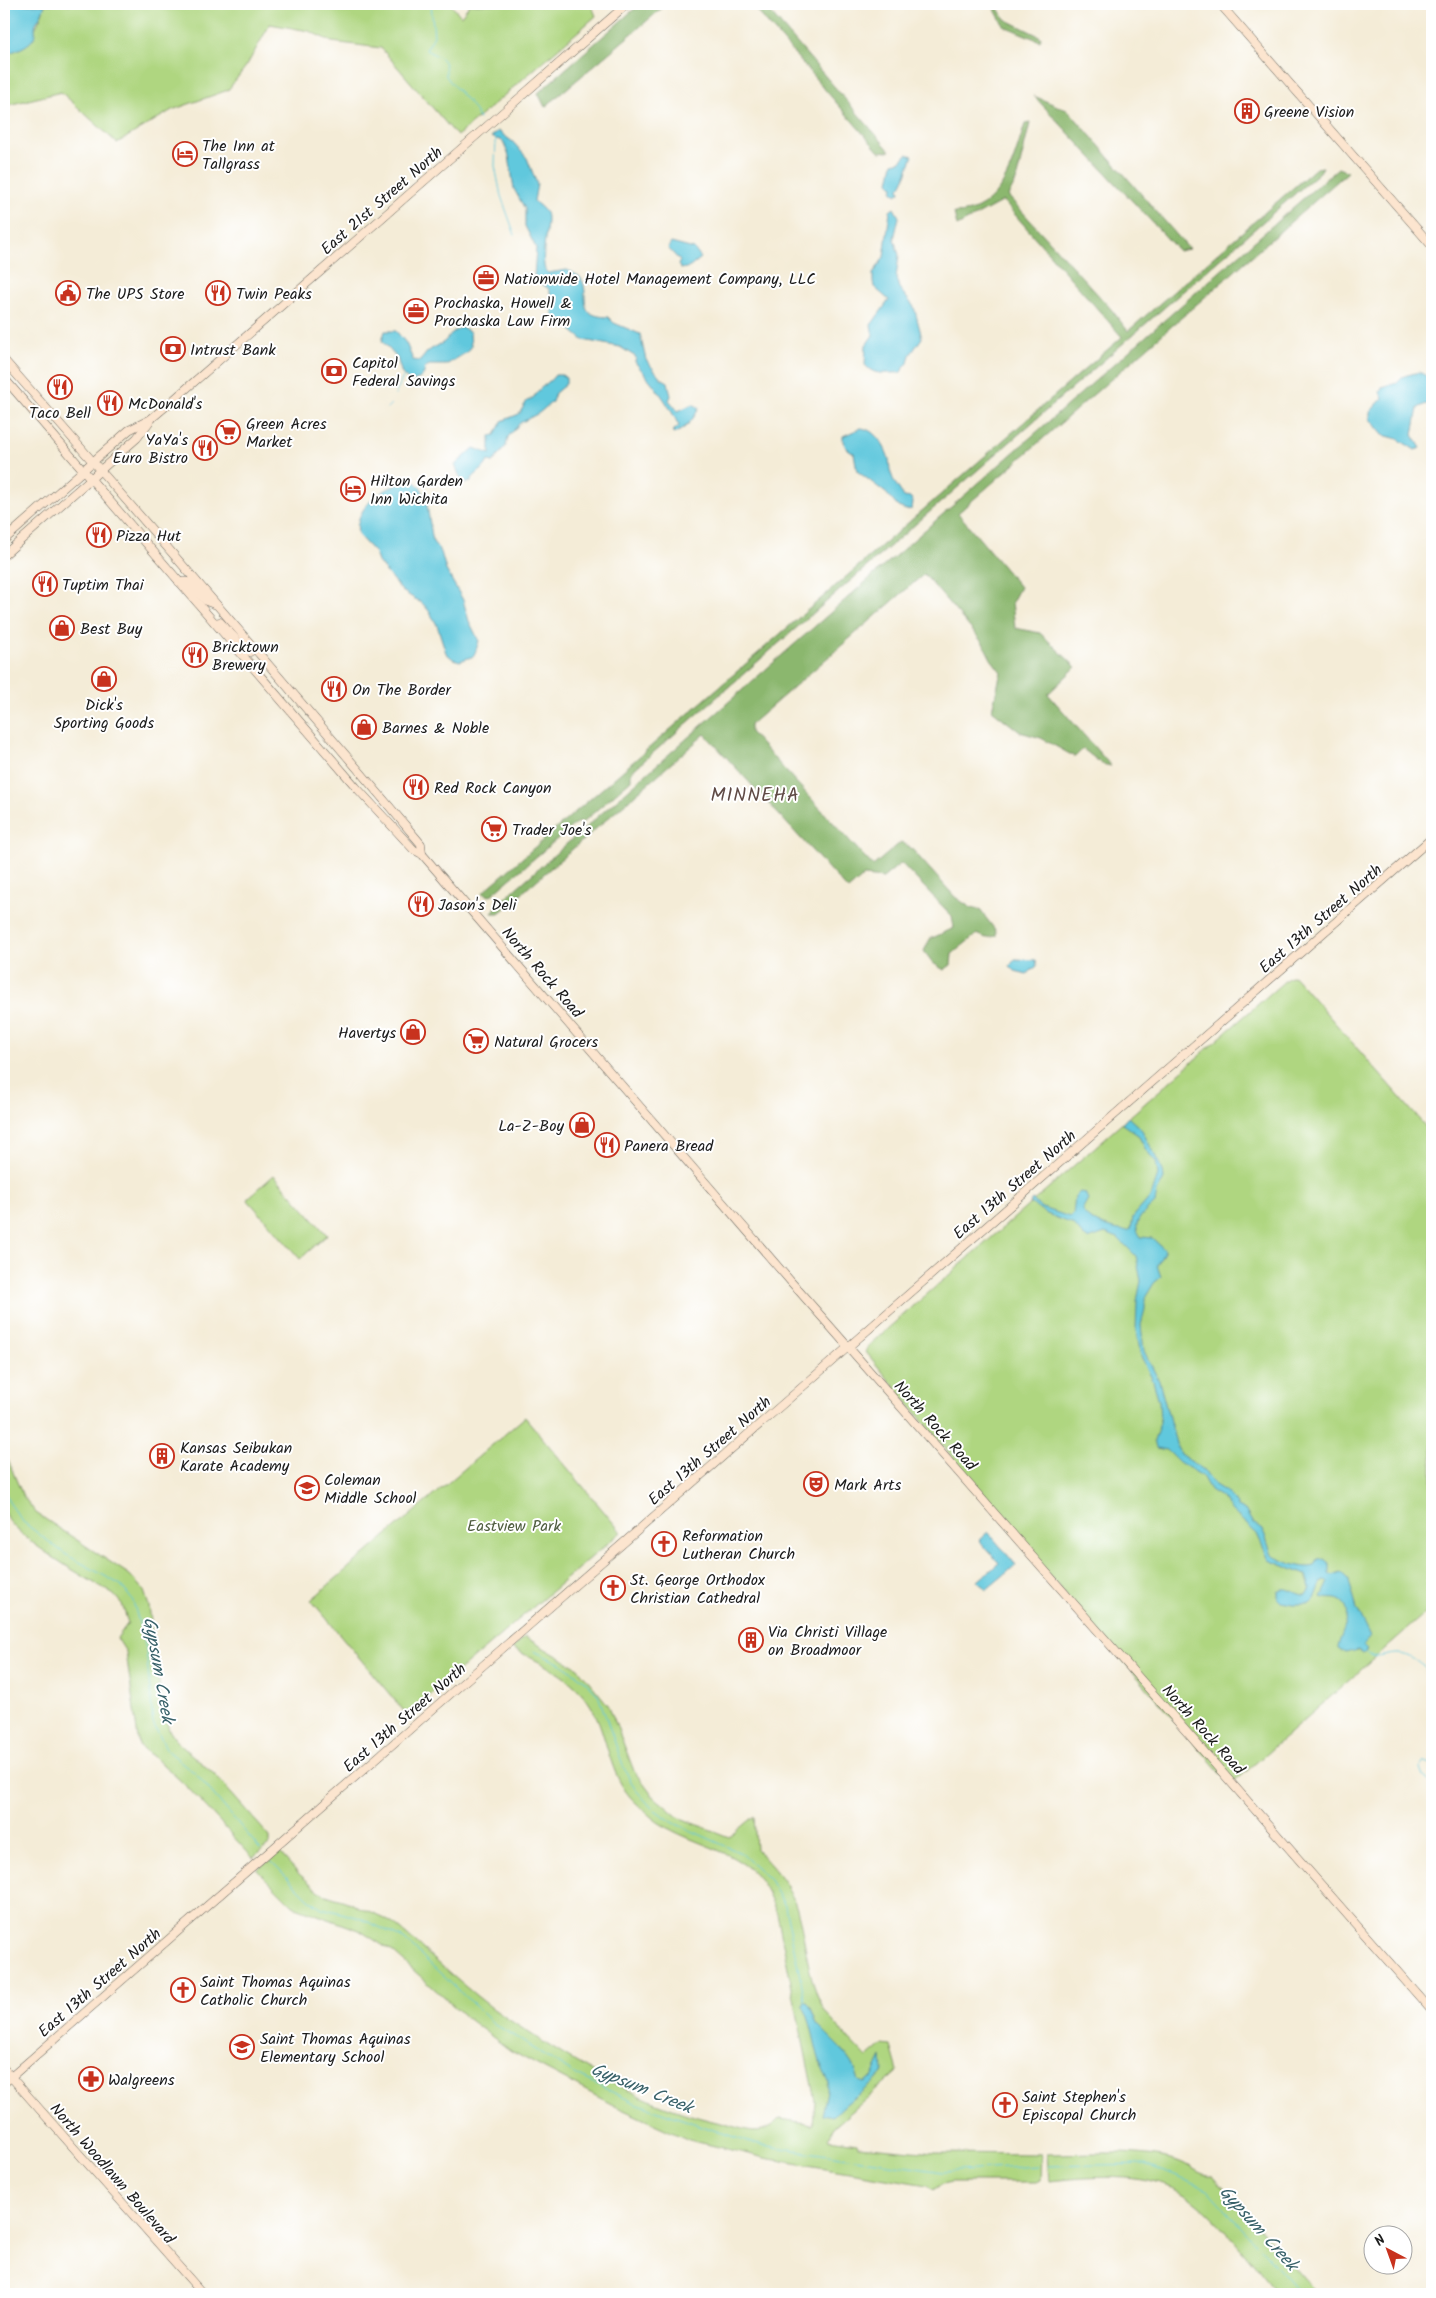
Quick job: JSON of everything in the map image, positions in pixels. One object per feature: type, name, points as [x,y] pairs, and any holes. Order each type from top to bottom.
[{"type":"main road","name":"East 21st Street North","points":[[4,555],[137,438],[152,418],[627,4]]},
{"type":"main road","points":[[1220,4],[1432,246]]},
{"type":"main road","name":"North Rock Road","points":[[4,360],[101,470],[421,844],[422,854]]},
{"type":"main road","name":"North Rock Road","points":[[4,378],[356,787],[414,850],[422,854],[848,1347],[1432,2011]]},
{"type":"main road","name":"East 21st Street North","points":[[4,540],[130,430],[152,418]]},
{"type":"main road","points":[[179,582],[188,582],[206,601],[216,604]]},
{"type":"main road","points":[[215,623],[220,622],[247,651],[250,652],[254,649]]},
{"type":"main road","name":"East 13th Street North","points":[[7,2080],[1432,838]]},
{"type":"main road","name":"North Woodlawn Boulevard","points":[[4,2069],[7,2080],[203,2294]]},
{"type":"green space","points":[[45,4],[450,4],[461,16],[470,4],[591,4],[596,16],[457,136],[381,48],[332,42],[309,31],[270,24],[247,65],[228,90],[172,110],[117,143],[61,92],[4,106],[4,54],[12,52],[31,35],[40,20]]},
{"type":"green space","points":[[640,4],[667,4],[545,107],[538,93]]},
{"type":"green space","points":[[751,4],[763,4],[890,151],[879,152]]},
{"type":"green space","points":[[989,4],[995,4],[1005,19],[1041,37],[1040,41],[1004,26],[994,8]]},
{"type":"green space","points":[[1034,96],[1069,111],[1189,249],[1179,251]]},
{"type":"green space","points":[[1030,123],[1016,181],[1008,196],[1111,309],[1128,331],[1316,168],[1323,167],[1320,172],[631,772],[631,780],[583,822],[576,823],[490,896],[482,893],[1122,337],[1003,201],[957,226],[954,213],[970,211],[984,205],[1003,183],[1016,154],[1025,124]]},
{"type":"green space","points":[[1338,168],[1348,172],[958,513],[1020,587],[1012,602],[1015,628],[1040,633],[1076,667],[1048,694],[1111,766],[1102,764],[1083,749],[1075,757],[1041,738],[1020,732],[992,710],[1001,672],[991,659],[983,643],[924,574],[750,725],[750,732],[873,866],[901,842],[910,847],[955,897],[971,908],[980,910],[996,931],[996,936],[986,938],[977,934],[952,954],[951,965],[944,970],[933,963],[924,951],[930,939],[954,928],[952,916],[901,863],[883,878],[864,876],[848,890],[705,734],[499,913],[492,913],[498,904]]},
{"type":"green space","points":[[1294,976],[1432,1134],[1432,1607],[1231,1785],[1047,1573],[866,1352],[869,1345],[1288,978]]},
{"type":"green space","points":[[274,1175],[327,1235],[300,1259],[247,1199]]},
{"type":"green space","name":"Eastview Park","points":[[525,1417],[621,1532],[407,1715],[311,1600]]},
{"type":"green space","points":[[4,1451],[23,1496],[36,1513],[130,1575],[144,1591],[149,1606],[162,1705],[169,1730],[177,1742],[213,1773],[270,1837],[270,1844],[253,1858],[170,1771],[139,1746],[126,1652],[117,1638],[128,1623],[122,1604],[114,1595],[36,1545],[21,1534],[10,1522],[3,1507]]},
{"type":"green space","points":[[525,1637],[578,1668],[609,1706],[634,1771],[652,1795],[678,1817],[729,1837],[754,1816],[756,1849],[780,1877],[794,1900],[813,1983],[822,2006],[836,2025],[867,2058],[882,2045],[891,2046],[898,2071],[833,2128],[829,2139],[857,2143],[858,2146],[934,2153],[1041,2154],[1040,2180],[1036,2182],[951,2182],[942,2184],[933,2190],[928,2185],[770,2159],[689,2140],[615,2106],[511,2051],[466,2017],[393,1952],[359,1930],[293,1906],[257,1870],[279,1852],[299,1874],[323,1894],[380,1916],[395,1925],[493,2008],[561,2053],[627,2090],[673,2109],[745,2130],[759,2131],[766,2129],[780,2119],[813,2124],[815,2101],[777,1914],[765,1888],[755,1874],[745,1865],[722,1852],[672,1831],[654,1819],[635,1802],[619,1780],[597,1718],[584,1696],[575,1686],[555,1671],[512,1648]]},
{"type":"green space","points":[[1113,2153],[1162,2157],[1178,2161],[1203,2174],[1213,2175],[1317,2294],[1278,2294],[1220,2225],[1194,2201],[1181,2192],[1150,2181],[1116,2177],[1049,2181],[1047,2154]]},
{"type":"water","points":[[4,4],[45,5],[35,24],[33,39],[22,48],[4,54]]},
{"type":"water","points":[[498,131],[513,142],[527,158],[537,184],[534,201],[545,211],[547,217],[544,255],[545,270],[548,273],[567,270],[579,276],[583,282],[585,302],[590,312],[597,316],[608,317],[614,323],[640,334],[646,360],[661,378],[668,382],[671,396],[669,400],[678,411],[693,404],[699,408],[692,420],[682,430],[673,434],[673,431],[679,426],[665,400],[635,362],[636,357],[620,347],[583,340],[553,315],[553,299],[548,288],[536,281],[534,277],[536,248],[525,226],[525,209],[514,189],[509,156],[503,141],[491,137]]},
{"type":"water","points":[[907,154],[913,156],[899,188],[900,192],[896,195],[892,190],[894,187],[889,182],[893,163],[901,161]]},
{"type":"water","points":[[894,208],[899,217],[894,239],[899,255],[896,278],[899,288],[914,307],[922,338],[900,373],[877,373],[865,365],[866,345],[873,335],[871,325],[889,300],[874,287],[873,274],[884,257],[890,211]]},
{"type":"water","points":[[671,243],[694,249],[701,258],[690,267],[681,269],[678,265],[680,261],[668,248]]},
{"type":"water","points":[[462,327],[470,332],[471,347],[467,352],[446,365],[429,365],[425,368],[422,376],[413,381],[409,381],[402,374],[397,358],[382,341],[385,331],[396,331],[406,343],[413,360],[420,361],[428,351],[444,342],[453,332]]},
{"type":"water","points":[[1419,372],[1432,379],[1432,405],[1426,404],[1418,408],[1413,435],[1421,448],[1415,450],[1398,439],[1383,435],[1370,419],[1370,412],[1383,398],[1380,392],[1382,387],[1397,383],[1404,376]]},
{"type":"water","points":[[555,375],[562,375],[566,378],[566,384],[555,393],[552,402],[539,413],[520,423],[508,437],[506,446],[493,462],[488,461],[484,468],[470,482],[465,484],[462,482],[455,465],[474,448],[490,454],[490,436],[495,435],[502,421],[519,414],[527,401],[534,397]]},
{"type":"water","points":[[861,428],[871,432],[883,444],[888,455],[890,472],[893,479],[904,497],[911,498],[913,502],[912,509],[906,510],[898,507],[886,493],[857,471],[854,453],[845,446],[843,436]]},
{"type":"water","points":[[413,480],[421,488],[426,499],[433,542],[441,552],[446,570],[463,600],[469,621],[479,641],[474,656],[460,661],[453,659],[446,653],[437,625],[429,611],[423,604],[402,591],[378,562],[375,553],[358,535],[358,524],[366,505],[383,491]]},
{"type":"water","points":[[1015,959],[1036,960],[1037,966],[1027,974],[1015,971],[1010,966]]},
{"type":"water","points":[[1128,1117],[1142,1130],[1163,1171],[1164,1179],[1157,1192],[1155,1203],[1140,1218],[1137,1227],[1141,1237],[1152,1238],[1165,1250],[1157,1265],[1161,1277],[1154,1283],[1145,1298],[1145,1309],[1141,1325],[1144,1351],[1159,1381],[1180,1454],[1204,1470],[1215,1485],[1228,1493],[1237,1506],[1245,1510],[1252,1522],[1263,1530],[1272,1555],[1305,1567],[1315,1566],[1318,1560],[1324,1559],[1329,1563],[1329,1573],[1333,1575],[1341,1572],[1348,1578],[1357,1609],[1371,1637],[1363,1646],[1367,1650],[1363,1654],[1358,1650],[1345,1653],[1338,1649],[1347,1618],[1347,1611],[1341,1601],[1322,1597],[1329,1582],[1322,1581],[1315,1599],[1310,1604],[1281,1602],[1278,1599],[1278,1591],[1282,1589],[1289,1589],[1306,1595],[1310,1588],[1306,1575],[1269,1560],[1257,1534],[1232,1511],[1221,1497],[1210,1490],[1202,1476],[1179,1462],[1167,1450],[1156,1448],[1154,1441],[1160,1423],[1159,1401],[1153,1381],[1141,1356],[1136,1330],[1137,1301],[1141,1281],[1136,1256],[1118,1238],[1105,1233],[1088,1239],[1074,1225],[1047,1214],[1030,1203],[1032,1200],[1043,1208],[1070,1217],[1073,1215],[1075,1196],[1080,1192],[1085,1193],[1088,1199],[1082,1210],[1090,1219],[1113,1229],[1131,1229],[1133,1217],[1151,1196],[1158,1175],[1156,1162],[1146,1150],[1138,1135],[1122,1124]]},
{"type":"water","points":[[988,1532],[1016,1565],[986,1590],[978,1581],[999,1563],[979,1540]]},
{"type":"water","points":[[805,2000],[810,2005],[817,2024],[840,2047],[854,2067],[859,2080],[864,2082],[873,2076],[882,2057],[883,2072],[833,2117],[822,2115],[829,2081],[820,2063],[810,2024],[803,2006]]},
{"type":"waterway","points":[[431,4],[434,36],[426,50],[444,61],[446,76],[472,107],[479,119]]},
{"type":"waterway","points":[[496,138],[495,166],[501,196],[515,235]]},
{"type":"waterway","points":[[395,395],[403,377]]},
{"type":"waterway","points":[[387,408],[392,403]]},
{"type":"waterway","name":"Gypsum Creek","points":[[4,1489],[9,1502],[23,1522],[65,1554],[121,1585],[133,1601],[146,1648],[153,1723],[167,1750],[196,1774],[260,1849]]},
{"type":"waterway","points":[[534,1651],[561,1664],[583,1679],[598,1695],[624,1768],[635,1789],[652,1808],[674,1823],[741,1853],[770,1880],[785,1906],[805,2000]]},
{"type":"waterway","points":[[1365,1652],[1377,1657],[1395,1654],[1406,1655],[1424,1667],[1432,1692]]},
{"type":"waterway","points":[[1432,1764],[1425,1762],[1420,1769],[1423,1777],[1432,1785]]},
{"type":"waterway","name":"Gypsum Creek","points":[[272,1862],[309,1899],[322,1908],[360,1918],[404,1939],[493,2023],[573,2073],[633,2102],[754,2144],[943,2172],[1038,2166]]},
{"type":"waterway","name":"Gypsum Creek","points":[[1049,2166],[1145,2164],[1207,2189],[1301,2294]]},
{"type":"place","name":"Greene Vision","points":[[1247,111]]},
{"type":"place","name":"The Inn at Tallgrass","points":[[185,154]]},
{"type":"place","name":"Nationwide Hotel Management Company, LLC","points":[[486,278]]},
{"type":"place","name":"The UPS Store","points":[[68,293]]},
{"type":"place","name":"Twin Peaks","points":[[218,293]]},
{"type":"place","name":"Prochaska, Howell & Prochaska Law Firm","points":[[416,311]]},
{"type":"place","name":"Intrust Bank","points":[[173,349]]},
{"type":"place","name":"Capitol Federal Savings","points":[[334,371]]},
{"type":"place","name":"Taco Bell","points":[[60,387]]},
{"type":"place","name":"McDonald's","points":[[110,403]]},
{"type":"place","name":"Green Acres Market","points":[[228,432]]},
{"type":"place","name":"YaYa's Euro Bistro","points":[[205,448]]},
{"type":"place","name":"Hilton Garden Inn Wichita","points":[[353,489]]},
{"type":"place","name":"Pizza Hut","points":[[99,535]]},
{"type":"place","name":"Tuptim Thai","points":[[45,584]]},
{"type":"place","name":"Best Buy","points":[[62,628]]},
{"type":"place","name":"Bricktown Brewery","points":[[195,655]]},
{"type":"place","name":"Dick's Sporting Goods","points":[[104,679]]},
{"type":"place","name":"On The Border","points":[[334,689]]},
{"type":"place","name":"Barnes & Noble","points":[[364,727]]},
{"type":"place","name":"Red Rock Canyon","points":[[416,787]]},
{"type":"place","name":"Trader Joe's","points":[[494,829]]},
{"type":"place","name":"Jason's Deli","points":[[421,904]]},
{"type":"place","name":"Havertys","points":[[413,1032]]},
{"type":"place","name":"Natural Grocers","points":[[476,1041]]},
{"type":"place","name":"La-Z-Boy","points":[[582,1125]]},
{"type":"place","name":"Panera Bread","points":[[607,1145]]},
{"type":"place","name":"Kansas Seibukan Karate Academy","points":[[162,1456]]},
{"type":"place","name":"Mark Arts","points":[[816,1484]]},
{"type":"place","name":"Coleman Middle School","points":[[307,1488]]},
{"type":"place","name":"Reformation Lutheran Church","points":[[664,1544]]},
{"type":"place","name":"St. George Orthodox Christian Cathedral","points":[[613,1588]]},
{"type":"place","name":"Via Christi Village on Broadmoor","points":[[751,1640]]},
{"type":"place","name":"Saint Thomas Aquinas Catholic Church","points":[[183,1990]]},
{"type":"place","name":"Saint Thomas Aquinas Elementary School","points":[[242,2047]]},
{"type":"place","name":"Walgreens","points":[[91,2079]]},
{"type":"place","name":"Saint Stephen's Episcopal Church","points":[[1005,2105]]},
{"type":"district","name":"MINNEHA","points":[[755,794]]}]
